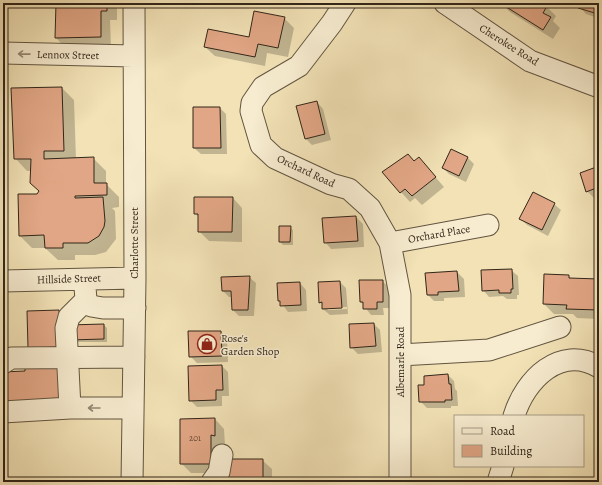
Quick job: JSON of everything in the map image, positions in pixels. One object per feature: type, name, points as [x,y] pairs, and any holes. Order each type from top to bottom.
[{"type":"street","name":"Charlotte Street","points":[[132,482],[135,308],[134,3]]},
{"type":"street","name":"Orchard Road","points":[[345,3],[332,24],[299,66],[263,88],[252,103],[251,111],[261,145],[275,158],[331,184],[349,189],[370,208],[390,243]]},
{"type":"street","name":"Cherokee Road","points":[[445,3],[530,61],[599,87]]},
{"type":"street","name":"Lennox Street","points":[[3,53],[133,56]]},
{"type":"street","name":"Orchard Place","points":[[390,243],[488,225]]},
{"type":"street","name":"Albemarle Road","points":[[390,243],[400,294],[400,482]]},
{"type":"street","points":[[85,278],[86,300],[91,306],[103,308],[135,308]]},
{"type":"street","name":"Hillside Street","points":[[3,281],[135,278]]},
{"type":"street","points":[[70,408],[66,328],[70,317],[86,300]]},
{"type":"street","points":[[400,355],[489,350],[560,327]]},
{"type":"street","points":[[3,362],[11,358],[134,357]]},
{"type":"street","points":[[514,415],[526,388],[539,373],[557,363],[574,360],[594,364],[599,367]]},
{"type":"street","points":[[3,412],[70,408],[133,408]]},
{"type":"street","points":[[212,482],[219,472],[222,454]]},
{"type":"street","points":[[498,482],[503,467]]},
{"type":"building","points":[[56,3],[107,3],[107,11],[101,11],[101,37],[55,38]]},
{"type":"building","points":[[500,3],[543,3],[547,6],[543,13],[551,17],[543,30]]},
{"type":"building","points":[[577,3],[599,3],[599,24],[595,22],[598,14],[578,8],[579,4]]},
{"type":"building","points":[[254,11],[285,17],[278,48],[258,44],[255,57],[204,47],[208,29],[249,37]]},
{"type":"building","points":[[62,87],[64,151],[44,151],[44,159],[94,157],[94,183],[107,183],[107,195],[75,196],[75,198],[103,197],[105,221],[104,227],[99,236],[88,243],[63,243],[63,248],[45,248],[44,235],[19,236],[18,194],[37,194],[39,191],[30,183],[31,159],[14,159],[11,88]]},
{"type":"building","points":[[317,101],[325,134],[305,139],[296,106]]},
{"type":"building","points":[[193,107],[220,107],[221,148],[193,148]]},
{"type":"building","points":[[451,149],[468,157],[459,176],[442,168]]},
{"type":"building","points":[[408,154],[414,161],[419,157],[436,177],[412,196],[405,189],[400,193],[382,172]]},
{"type":"building","points":[[599,166],[599,187],[586,192],[580,173]]},
{"type":"building","points":[[533,192],[555,203],[542,230],[519,219]]},
{"type":"building","points":[[194,197],[233,197],[232,232],[198,232],[198,214],[194,214]]},
{"type":"building","points":[[356,216],[358,241],[324,243],[322,218]]},
{"type":"building","points":[[279,226],[291,226],[290,242],[279,242]]},
{"type":"building","points":[[512,269],[513,289],[511,289],[511,293],[499,293],[499,290],[482,291],[481,270]]},
{"type":"building","points":[[457,271],[459,291],[438,292],[438,295],[427,295],[425,273]]},
{"type":"building","points":[[544,274],[569,275],[569,278],[599,279],[599,310],[566,309],[567,305],[543,304]]},
{"type":"building","points":[[250,276],[248,310],[232,310],[231,291],[222,291],[221,277]]},
{"type":"building","points":[[359,280],[383,280],[383,302],[377,302],[377,309],[363,309],[363,302],[360,302]]},
{"type":"building","points":[[340,281],[342,308],[322,309],[322,302],[319,303],[318,282]]},
{"type":"building","points":[[300,282],[301,305],[280,306],[280,301],[278,301],[277,283]]},
{"type":"building","points":[[59,310],[61,347],[28,348],[27,311]]},
{"type":"building","points":[[374,323],[376,346],[350,348],[349,324]]},
{"type":"building","points":[[104,324],[104,339],[69,340],[68,325]]},
{"type":"building","points":[[188,331],[221,331],[222,356],[189,357]]},
{"type":"building","points":[[59,364],[61,405],[3,407],[3,372],[25,371],[25,365]]},
{"type":"building","points":[[222,365],[223,390],[216,390],[216,400],[189,401],[188,366]]},
{"type":"building","points":[[448,374],[449,384],[451,384],[452,400],[445,400],[445,402],[419,402],[418,385],[424,385],[424,376]]},
{"type":"building","points":[[215,418],[215,436],[211,435],[211,464],[180,464],[180,419]]},
{"type":"building","points":[[227,459],[263,459],[263,482],[227,482]]},
{"type":"place","name":"Rose's Garden Shop","points":[[207,344]]}]
